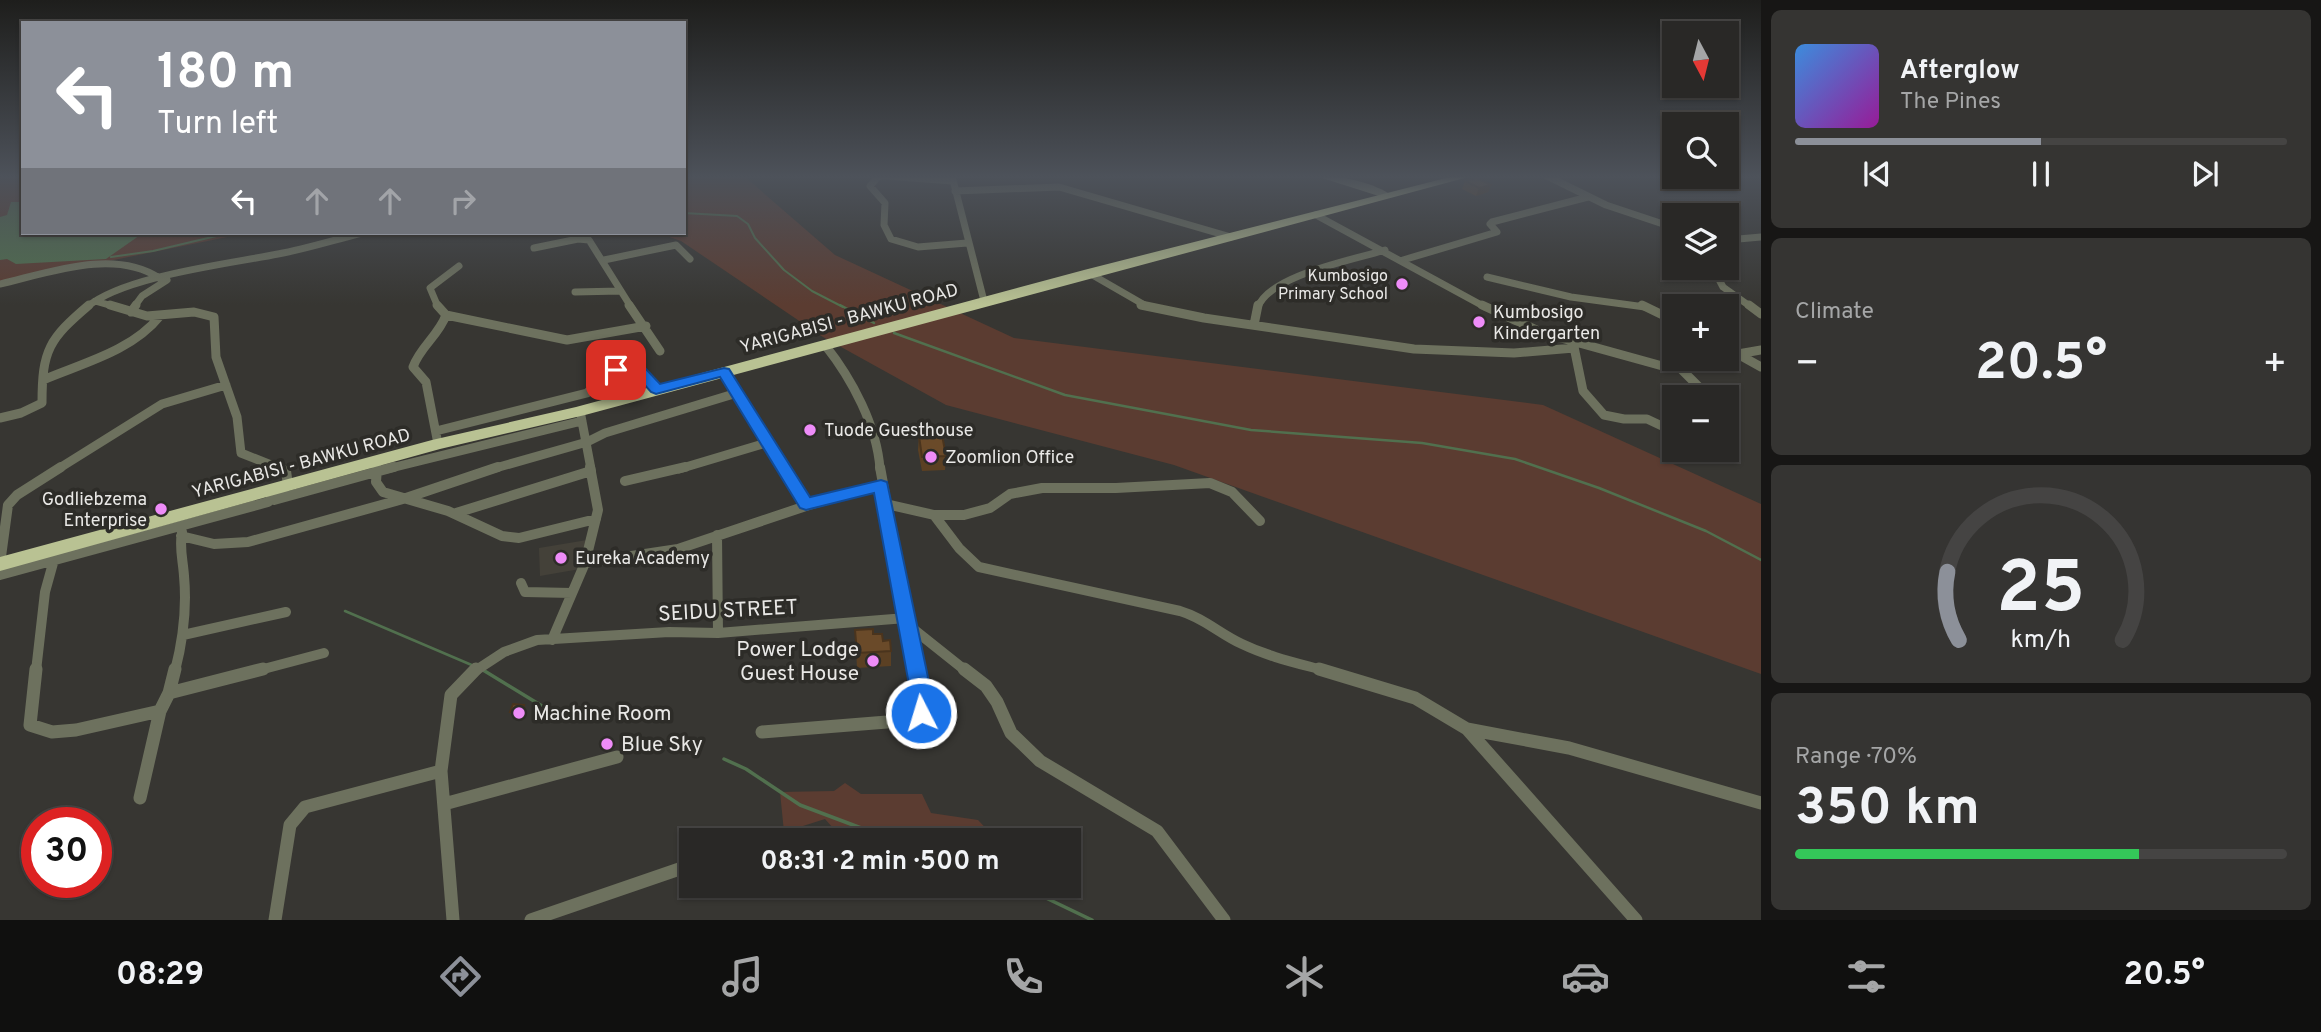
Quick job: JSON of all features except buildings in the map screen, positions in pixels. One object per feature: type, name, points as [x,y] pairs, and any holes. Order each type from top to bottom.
[{"type":"highway","name":"YARIGABISI - BAWKU ROAD","points":[[0,564],[183,526],[288,485],[378,467],[437,438],[581,416],[610,402],[656,389],[1301,219]]},
{"type":"street","points":[[884,219],[884,225],[891,239],[918,247],[967,243]]},
{"type":"street","points":[[961,219],[984,301]]},
{"type":"street","points":[[1169,219],[1231,237]]},
{"type":"street","points":[[1324,219],[1512,321],[1574,345],[1662,365]]},
{"type":"street","points":[[1403,260],[1497,232],[1490,224],[1504,219]]},
{"type":"street","points":[[0,418],[22,413],[42,403],[47,354],[60,331],[95,301],[114,289],[354,235]]},
{"type":"street","points":[[1739,239],[1761,237]]},
{"type":"street","points":[[534,248],[589,240],[660,351]]},
{"type":"street","points":[[604,260],[676,244],[691,259]]},
{"type":"street","points":[[1254,326],[1258,302],[1268,291],[1281,283],[1385,250]]},
{"type":"street","points":[[0,284],[118,263],[142,268],[159,278]]},
{"type":"street","points":[[459,265],[430,288],[438,308],[446,315],[567,340],[646,326]]},
{"type":"street","points":[[1089,273],[1142,306],[1254,326],[1414,349],[1514,353],[1574,345]]},
{"type":"street","points":[[131,312],[149,290],[179,274]]},
{"type":"street","points":[[1488,277],[1572,298],[1641,305],[1662,315]]},
{"type":"street","points":[[1719,280],[1723,287],[1761,314]]},
{"type":"street","points":[[575,292],[620,291]]},
{"type":"street","points":[[95,301],[131,312],[160,316],[194,312],[214,317],[216,357],[237,416],[241,453],[286,471],[288,485],[268,502]]},
{"type":"street","points":[[446,315],[443,328],[419,354],[413,367],[426,382],[437,438],[587,393],[599,387],[608,375],[629,368],[640,371],[656,389]]},
{"type":"street","points":[[43,380],[132,342],[147,332],[160,316]]},
{"type":"street","points":[[762,732],[912,720],[921,713],[923,701],[881,485],[878,445],[844,368],[825,345]]},
{"type":"street","points":[[1574,345],[1583,391],[1604,415],[1656,420],[1662,425]]},
{"type":"street","points":[[1739,354],[1761,350]]},
{"type":"street","points":[[1739,354],[1761,367]]},
{"type":"street","points":[[1683,371],[1697,385]]},
{"type":"street","points":[[724,372],[806,504]]},
{"type":"street","points":[[0,564],[8,505],[17,495],[162,404],[226,385]]},
{"type":"street","points":[[599,387],[610,402]]},
{"type":"street","points":[[183,526],[205,544],[225,546],[403,499],[737,393]]},
{"type":"street","points":[[183,526],[378,467],[581,416],[598,501],[596,519],[584,563],[552,640]]},
{"type":"street","points":[[625,481],[673,471],[766,443]]},
{"type":"street","points":[[378,467],[378,488],[403,499],[456,513],[485,530],[513,538],[596,519]]},
{"type":"street","points":[[456,513],[591,471]]},
{"type":"street","points":[[886,504],[933,515],[964,515],[990,508],[1010,494],[1042,488],[1116,488],[1210,483],[1224,486],[1237,494],[1260,521]]},
{"type":"street","points":[[584,563],[634,558],[690,546],[806,504],[881,485]]},
{"type":"street","points":[[933,515],[959,548],[979,567],[1200,617],[1240,643],[1262,652],[1415,698],[1467,729],[1636,920]]},
{"type":"street","points":[[140,798],[160,711],[169,693],[183,635],[184,576],[179,547],[183,526]]},
{"type":"street","points":[[717,535],[718,633]]},
{"type":"street","points":[[0,575],[55,554]]},
{"type":"street","points":[[55,554],[45,592],[30,725],[52,732],[76,730],[160,711]]},
{"type":"street","points":[[521,583],[525,592],[533,594],[572,593]]},
{"type":"street","points":[[183,635],[286,612]]},
{"type":"street","points":[[906,621],[986,686],[1019,745],[1040,761],[1157,831],[1224,920]]},
{"type":"street","name":"SEIDU STREET","points":[[453,920],[441,771],[449,705],[458,685],[478,667],[504,652],[537,640],[669,632],[718,633],[906,621]]},
{"type":"street","points":[[169,693],[324,653]]},
{"type":"street","points":[[1467,729],[1569,748],[1761,803]]},
{"type":"street","points":[[444,804],[617,757]]},
{"type":"street","points":[[275,920],[290,825],[298,813],[306,807],[441,771]]},
{"type":"street","points":[[531,920],[679,869]]},
{"type":"shaded area","points":[[0,219],[21,219],[21,235],[237,235],[0,283]]},
{"type":"shaded area","points":[[0,219],[21,219],[21,235],[140,235],[106,259],[16,264],[7,259],[0,260]]},
{"type":"shaded area","points":[[686,219],[793,219],[835,255],[1014,338],[1543,405],[1662,459],[1662,462],[1669,462],[1761,504],[1761,674],[1174,465],[946,405],[823,337],[681,241],[664,235],[686,235]]},
{"type":"shaded area","name":"Eureka Academy","points":[[587,540],[580,569],[540,576],[539,548]]},
{"type":"shaded area","points":[[845,783],[861,794],[922,794],[931,813],[978,820],[986,828],[833,828],[825,819],[797,828],[784,828],[780,792],[834,791]]},
{"type":"waterway","points":[[741,219],[784,270],[812,291],[843,307]]},
{"type":"waterway","points":[[111,257],[153,251],[221,235]]},
{"type":"waterway","points":[[840,305],[874,323]]},
{"type":"waterway","points":[[894,333],[1065,395],[1251,430],[1422,443],[1515,459],[1599,488],[1706,531],[1761,560]]},
{"type":"waterway","points":[[345,611],[474,666]]},
{"type":"waterway","points":[[483,670],[547,709]]},
{"type":"waterway","points":[[724,759],[746,769],[800,805],[861,828]]},
{"type":"waterway","points":[[1046,898],[1092,920]]},
{"type":"place","name":"Kumbosigo Primary School","points":[[1402,284]]},
{"type":"place","name":"Kumbosigo Kindergarten","points":[[1479,322]]},
{"type":"place","name":"Tuode Guesthouse","points":[[810,430]]},
{"type":"place","name":"Zoomlion Office","points":[[931,457]]},
{"type":"place","name":"Godliebzema Enterprise","points":[[161,509]]},
{"type":"place","name":"Eureka Academy","points":[[561,558]]},
{"type":"place","name":"Power Lodge Guest House","points":[[873,661]]},
{"type":"place","name":"Machine Room","points":[[519,713]]},
{"type":"place","name":"Blue Sky","points":[[607,744]]},
{"type":"route","points":[[616,370],[629,368],[640,371],[656,389],[724,372],[806,504],[881,485],[923,701],[921,713]]}]
